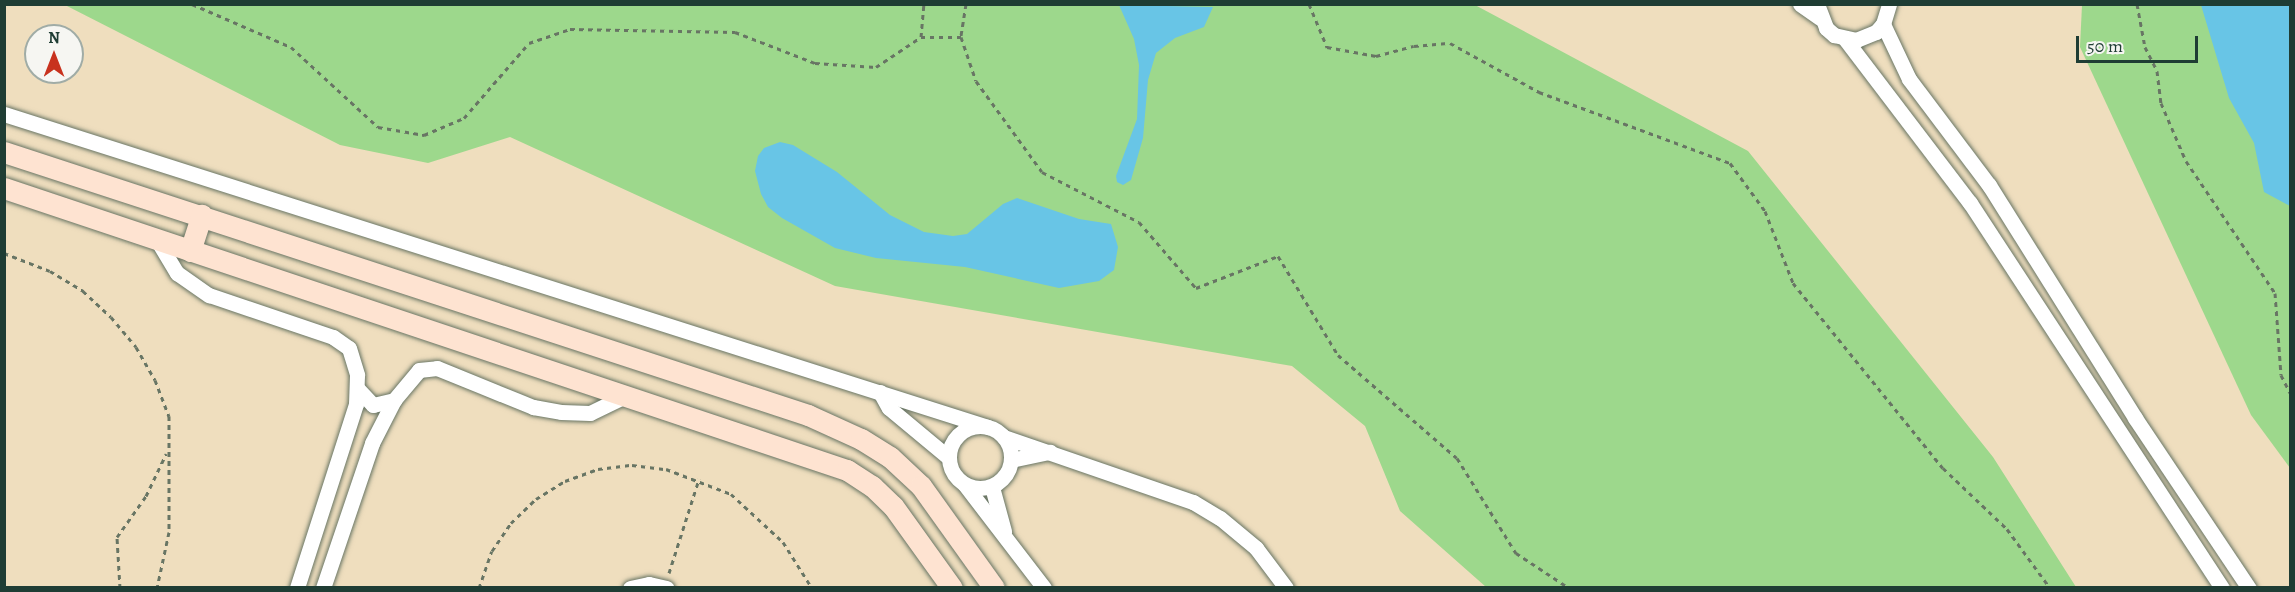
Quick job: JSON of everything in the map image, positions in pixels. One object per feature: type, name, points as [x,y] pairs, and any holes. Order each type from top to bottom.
[{"type":"street","points":[[1800,4],[1818,11],[1834,35],[1845,39],[1866,38],[1883,24],[1889,4]]},
{"type":"street","points":[[1883,24],[1909,79],[1989,185],[2135,418],[2249,588]]},
{"type":"street","points":[[1845,39],[1970,203],[2222,588]]},
{"type":"street","points":[[4,114],[988,427],[1004,437],[1193,502],[1220,518],[1257,548],[1286,588]]},
{"type":"street","points":[[4,152],[202,215],[808,416],[861,439],[890,457],[921,486],[994,588]]},
{"type":"street","points":[[4,188],[848,470],[872,486],[893,506],[952,588]]},
{"type":"street","points":[[190,251],[202,215]]},
{"type":"street","points":[[157,240],[177,273],[209,295],[333,337],[349,348],[358,390],[348,432],[297,588]]},
{"type":"street","points":[[323,588],[372,443],[394,400],[419,370],[437,368],[533,407],[561,412],[590,413],[625,396]]},
{"type":"street","points":[[358,390],[373,405],[394,400]]},
{"type":"street","points":[[880,392],[897,415],[948,457],[955,477],[965,485],[988,519],[1004,531],[1044,588]]},
{"type":"street","points":[[2117,429],[2135,418]]},
{"type":"street","points":[[948,457],[954,439],[961,432],[988,427]]},
{"type":"street","points":[[348,432],[365,432],[372,443]]},
{"type":"street","points":[[965,485],[992,487],[1008,473],[1011,460],[1004,437]]},
{"type":"street","points":[[1011,460],[1050,452]]},
{"type":"street","points":[[992,487],[1004,531]]},
{"type":"street","points":[[630,588],[649,584],[666,587]]},
{"type":"path","points":[[192,4],[291,47],[378,127],[424,135],[464,118],[529,43],[570,29],[735,32],[814,63],[876,67],[921,37],[961,38]]},
{"type":"path","points":[[921,37],[924,4]]},
{"type":"path","points":[[966,4],[961,38],[976,81],[1042,172],[1139,222],[1196,288],[1278,256],[1338,356],[1457,458],[1516,553],[1569,588]]},
{"type":"path","points":[[1309,4],[1327,47],[1376,56],[1414,45],[1450,43],[1539,92],[1730,163],[1765,211],[1792,283],[1943,468],[2007,529],[2050,588]]},
{"type":"path","points":[[2137,4],[2145,47],[2157,71],[2161,103],[2186,161],[2275,293],[2281,375],[2290,393]]},
{"type":"path","points":[[4,253],[50,271],[83,291],[124,332],[155,380],[169,416],[169,532],[157,588]]},
{"type":"path","points":[[120,588],[117,537],[146,496],[168,451]]},
{"type":"path","points":[[479,588],[492,551],[511,523],[536,499],[565,481],[597,469],[632,465],[666,469],[699,479],[731,494],[759,516],[783,542],[812,588]]},
{"type":"path","points":[[666,587],[699,479]]},
{"type":"green space","points":[[65,5],[1475,5],[1748,151],[1993,457],[2076,587],[1486,587],[1400,511],[1365,426],[1292,366],[835,286],[510,137],[428,163],[340,145]]},
{"type":"green space","points":[[2082,5],[2290,5],[2290,468],[2251,415],[2080,47]]},
{"type":"water","points":[[1119,5],[1213,7],[1204,27],[1175,38],[1156,53],[1148,80],[1143,138],[1131,180],[1123,185],[1117,182],[1116,176],[1137,119],[1139,65],[1134,39]]},
{"type":"water","points":[[2201,5],[2290,5],[2290,206],[2264,192],[2254,143],[2229,98]]},
{"type":"water","points":[[780,142],[793,145],[837,172],[890,215],[924,232],[953,236],[967,234],[1003,204],[1017,198],[1079,219],[1111,224],[1118,247],[1114,270],[1099,281],[1059,288],[965,267],[876,258],[835,248],[782,218],[768,207],[761,194],[755,171],[758,156],[764,148]]}]
